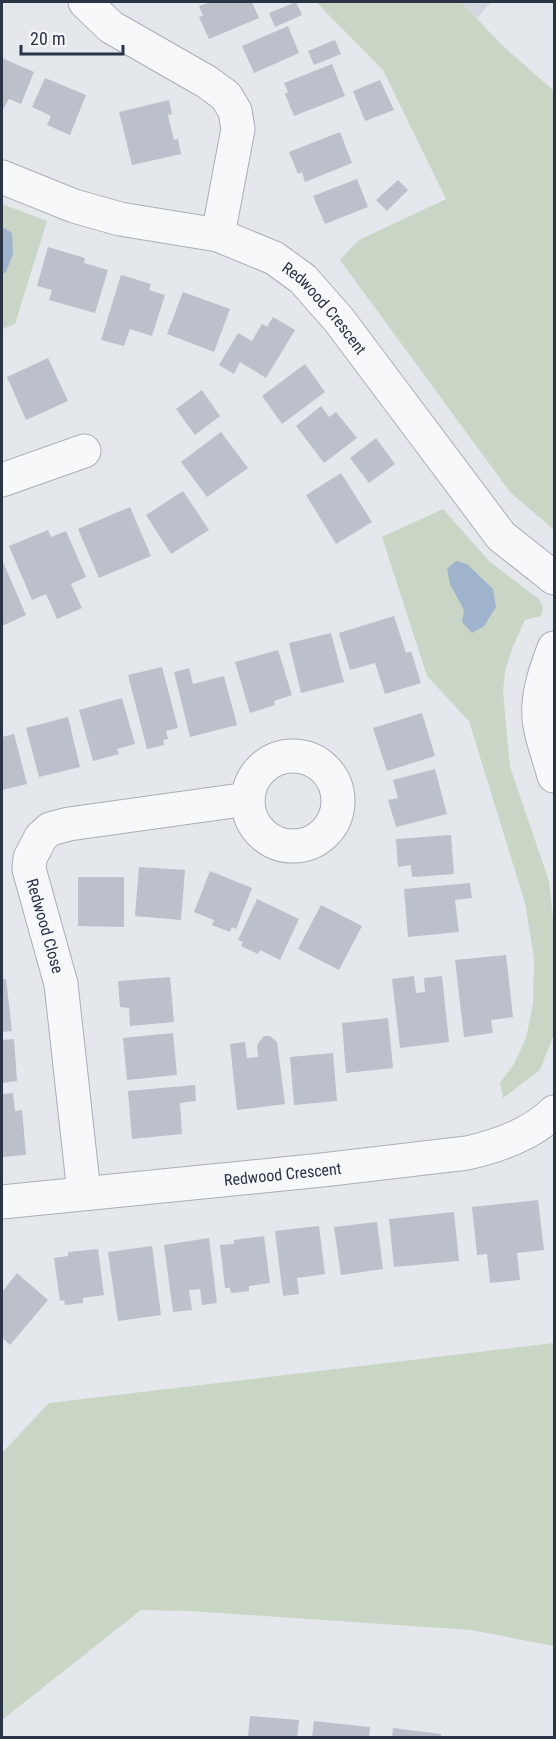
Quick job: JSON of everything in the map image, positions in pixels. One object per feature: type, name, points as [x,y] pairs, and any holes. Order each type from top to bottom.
[{"type":"street","points":[[85,2],[111,27],[207,82],[226,96],[230,103],[238,129],[218,235]]},
{"type":"street","name":"Redwood Crescent","points":[[2,177],[74,206],[120,219],[218,235],[274,258],[303,279],[339,320],[501,536],[555,578]]},
{"type":"street","points":[[4,474],[84,451]]},
{"type":"street","points":[[555,648],[545,672],[540,703],[540,725],[555,776]]},
{"type":"street","name":"Redwood Close","points":[[84,1193],[61,984],[28,869],[34,848],[50,829],[69,824],[248,799]]},
{"type":"street","name":"Redwood Crescent","points":[[2,1202],[466,1154],[514,1139],[544,1122],[555,1112]]},
{"type":"shaded area","points":[[461,2],[491,2],[477,18]]},
{"type":"green space","points":[[316,2],[461,2],[503,46],[554,91],[554,530],[510,492],[340,260],[359,240],[446,199],[383,70]]},
{"type":"green space","points":[[2,204],[47,221],[15,324],[2,329]]},
{"type":"green space","points":[[443,509],[489,561],[540,600],[543,608],[541,616],[525,620],[512,649],[505,672],[503,691],[510,767],[549,881],[554,927],[553,1037],[540,1070],[503,1098],[500,1083],[514,1064],[526,1038],[533,1004],[534,958],[525,903],[469,721],[427,676],[382,537]]},
{"type":"green space","points":[[554,1343],[554,1646],[471,1630],[190,1611],[141,1610],[2,1720],[2,1453],[49,1403]]},
{"type":"water","points":[[2,227],[12,233],[13,254],[6,272],[2,274]]},
{"type":"water","points":[[456,561],[467,564],[493,589],[496,607],[484,626],[472,633],[462,622],[464,610],[450,584],[447,569]]},
{"type":"building","points":[[211,2],[252,2],[259,18],[209,39],[199,17],[203,16],[199,6]]},
{"type":"building","points":[[296,2],[302,15],[275,27],[269,13]]},
{"type":"building","points":[[288,26],[299,53],[254,73],[242,46]]},
{"type":"building","points":[[335,40],[341,54],[314,65],[308,51]]},
{"type":"building","points":[[2,58],[34,72],[21,104],[9,99],[2,111]]},
{"type":"building","points":[[332,64],[345,96],[294,116],[285,94],[288,92],[284,83]]},
{"type":"building","points":[[45,78],[86,95],[70,135],[47,125],[51,116],[32,107]]},
{"type":"building","points":[[380,80],[394,110],[365,121],[353,91]]},
{"type":"building","points":[[169,100],[172,114],[168,115],[174,140],[178,139],[181,154],[132,165],[119,112]]},
{"type":"building","points":[[340,132],[352,163],[305,182],[302,172],[298,174],[289,152]]},
{"type":"building","points":[[357,179],[368,207],[325,224],[313,196]]},
{"type":"building","points":[[398,180],[408,190],[387,211],[376,200]]},
{"type":"building","points":[[48,247],[85,258],[84,263],[108,270],[95,313],[49,300],[52,290],[37,286]]},
{"type":"building","points":[[121,275],[151,284],[149,290],[165,295],[152,336],[130,329],[124,346],[101,340]]},
{"type":"building","points":[[183,292],[230,309],[214,352],[167,334]]},
{"type":"building","points":[[273,317],[295,330],[266,378],[240,362],[234,374],[219,365],[238,333],[252,341],[262,324],[267,327]]},
{"type":"building","points":[[48,358],[68,401],[26,420],[7,377]]},
{"type":"building","points":[[305,364],[325,392],[282,424],[262,396]]},
{"type":"building","points":[[202,390],[220,416],[195,435],[176,409]]},
{"type":"building","points":[[321,406],[329,417],[336,412],[357,438],[324,463],[296,426]]},
{"type":"building","points":[[221,432],[248,468],[207,497],[181,462]]},
{"type":"building","points":[[376,438],[395,464],[369,483],[350,458]]},
{"type":"building","points":[[341,473],[372,522],[336,544],[306,495]]},
{"type":"building","points":[[183,491],[209,530],[171,554],[146,515]]},
{"type":"building","points":[[130,507],[151,556],[99,578],[78,529]]},
{"type":"building","points":[[48,530],[51,537],[66,531],[86,577],[71,584],[82,608],[57,619],[46,594],[32,600],[9,546]]},
{"type":"building","points":[[2,560],[26,615],[2,626]]},
{"type":"building","points":[[394,616],[406,653],[411,651],[421,683],[385,694],[375,663],[350,670],[339,633]]},
{"type":"building","points":[[331,633],[344,682],[301,693],[289,643]]},
{"type":"building","points":[[278,650],[292,695],[274,701],[275,705],[250,713],[235,662]]},
{"type":"building","points":[[162,667],[178,728],[166,731],[168,739],[163,740],[164,745],[147,749],[128,675]]},
{"type":"building","points":[[189,668],[193,684],[224,676],[237,725],[190,737],[174,672]]},
{"type":"building","points":[[122,698],[135,744],[117,749],[119,754],[93,761],[79,710]]},
{"type":"building","points":[[422,713],[435,756],[387,771],[373,728]]},
{"type":"building","points":[[68,717],[80,767],[39,777],[26,728]]},
{"type":"building","points":[[14,734],[27,784],[2,790],[2,737]]},
{"type":"building","points":[[435,769],[447,814],[396,827],[388,800],[398,798],[393,780]]},
{"type":"building","points":[[451,835],[454,874],[412,877],[411,865],[398,867],[396,839]]},
{"type":"building","points":[[139,867],[185,870],[181,920],[135,916]]},
{"type":"building","points":[[210,871],[252,888],[236,929],[232,927],[230,932],[212,925],[214,920],[194,912]]},
{"type":"building","points":[[78,877],[124,877],[124,927],[78,926]]},
{"type":"building","points":[[470,883],[472,898],[455,900],[459,932],[408,937],[404,889]]},
{"type":"building","points":[[257,899],[299,919],[280,960],[260,950],[258,954],[241,946],[243,942],[238,940]]},
{"type":"building","points":[[321,905],[362,926],[339,970],[298,949]]},
{"type":"building","points":[[506,955],[513,1017],[491,1020],[493,1033],[464,1037],[455,960]]},
{"type":"building","points":[[414,976],[416,993],[425,992],[424,978],[442,976],[449,1042],[400,1048],[392,979]]},
{"type":"building","points":[[170,977],[174,1022],[130,1026],[129,1008],[120,1007],[118,981]]},
{"type":"building","points":[[2,979],[6,979],[12,1031],[2,1032]]},
{"type":"building","points":[[388,1018],[393,1068],[346,1073],[342,1023]]},
{"type":"building","points":[[173,1033],[177,1075],[127,1080],[123,1038]]},
{"type":"building","points":[[264,1036],[270,1036],[277,1042],[285,1104],[237,1110],[230,1044],[245,1042],[247,1058],[258,1057],[257,1045]]},
{"type":"building","points":[[14,1039],[17,1081],[2,1083],[2,1040]]},
{"type":"building","points":[[333,1053],[337,1101],[294,1105],[290,1057]]},
{"type":"building","points":[[195,1085],[196,1101],[180,1103],[182,1134],[132,1139],[128,1091]]},
{"type":"building","points":[[13,1093],[15,1111],[22,1110],[26,1155],[2,1157],[2,1094]]},
{"type":"building","points":[[538,1200],[544,1250],[517,1253],[520,1280],[490,1283],[487,1254],[477,1255],[472,1207]]},
{"type":"building","points":[[454,1212],[459,1261],[394,1267],[389,1219]]},
{"type":"building","points":[[377,1222],[383,1269],[341,1275],[334,1227]]},
{"type":"building","points":[[319,1226],[325,1274],[297,1278],[299,1294],[283,1296],[275,1231]]},
{"type":"building","points":[[264,1236],[270,1283],[249,1286],[249,1291],[231,1293],[230,1288],[225,1288],[220,1245],[234,1244],[234,1240]]},
{"type":"building","points":[[209,1238],[217,1303],[202,1305],[200,1289],[189,1290],[192,1310],[173,1312],[164,1245]]},
{"type":"building","points":[[152,1246],[161,1315],[118,1321],[108,1252]]},
{"type":"building","points":[[98,1249],[104,1295],[83,1298],[83,1303],[65,1305],[64,1300],[60,1301],[54,1258],[68,1256],[68,1252]]},
{"type":"building","points":[[17,1273],[48,1300],[10,1345],[2,1337],[2,1292]]},
{"type":"building","points":[[250,1716],[299,1720],[297,1738],[248,1738]]},
{"type":"building","points":[[314,1721],[370,1727],[369,1738],[312,1738]]},
{"type":"building","points":[[393,1728],[441,1734],[441,1738],[392,1738]]}]
